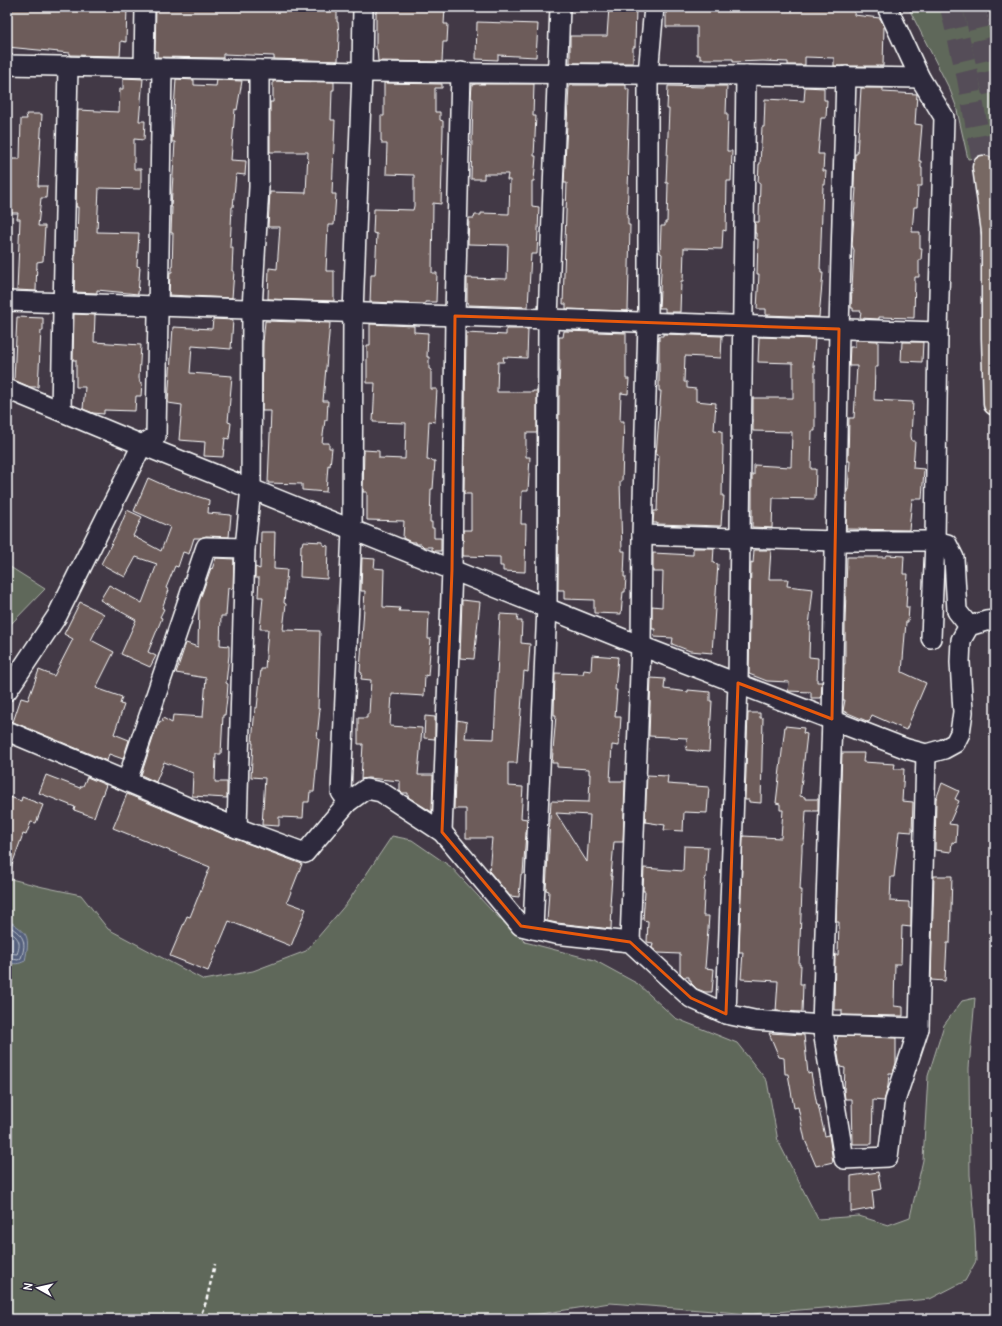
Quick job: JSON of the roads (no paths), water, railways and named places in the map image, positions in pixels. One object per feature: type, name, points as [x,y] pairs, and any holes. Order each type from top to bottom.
[{"type":"highway","points":[[984,167],[994,241],[993,338],[995,404]]},
{"type":"street","points":[[144,7],[144,68]]},
{"type":"street","points":[[348,802],[341,792],[352,530],[353,313],[363,7]]},
{"type":"street","points":[[533,929],[547,607],[548,319],[560,7]]},
{"type":"street","points":[[630,942],[641,646],[642,535],[648,323],[648,74],[654,7]]},
{"type":"street","points":[[887,7],[920,78],[944,117],[938,332],[935,541],[931,638]]},
{"type":"street","points":[[7,65],[362,72],[846,76],[920,78]]},
{"type":"street","points":[[61,410],[68,66]]},
{"type":"street","points":[[7,690],[57,616],[142,445],[156,436],[162,68]]},
{"type":"street","points":[[237,828],[246,548],[252,488],[252,309],[259,188],[259,70]]},
{"type":"street","points":[[442,832],[452,570],[455,316],[461,72]]},
{"type":"street","points":[[726,1014],[738,684],[746,75]]},
{"type":"street","points":[[846,76],[839,329],[832,720],[822,1025],[844,1159],[888,1158],[895,1101],[919,1028],[926,754]]},
{"type":"street","points":[[7,301],[938,332]]},
{"type":"street","points":[[7,389],[641,646],[907,750],[926,754],[944,749],[955,743],[960,733],[963,712],[960,662],[961,640],[984,622],[958,611],[954,558],[947,544],[935,541],[835,541],[642,535]]},
{"type":"street","points":[[127,781],[206,547],[246,548]]},
{"type":"street","points":[[7,731],[237,828],[305,853],[348,802],[366,789],[381,792],[442,832],[521,926],[555,934],[630,942],[691,998],[726,1014],[754,1020],[822,1025],[919,1028]]},
{"type":"water","points":[[7,920],[20,928],[26,936],[27,946],[25,961],[21,963],[14,964],[7,962]]},
{"type":"tunnel","points":[[951,7],[968,78],[984,167]]},
{"type":"tunnel","points":[[974,7],[995,98]]}]
